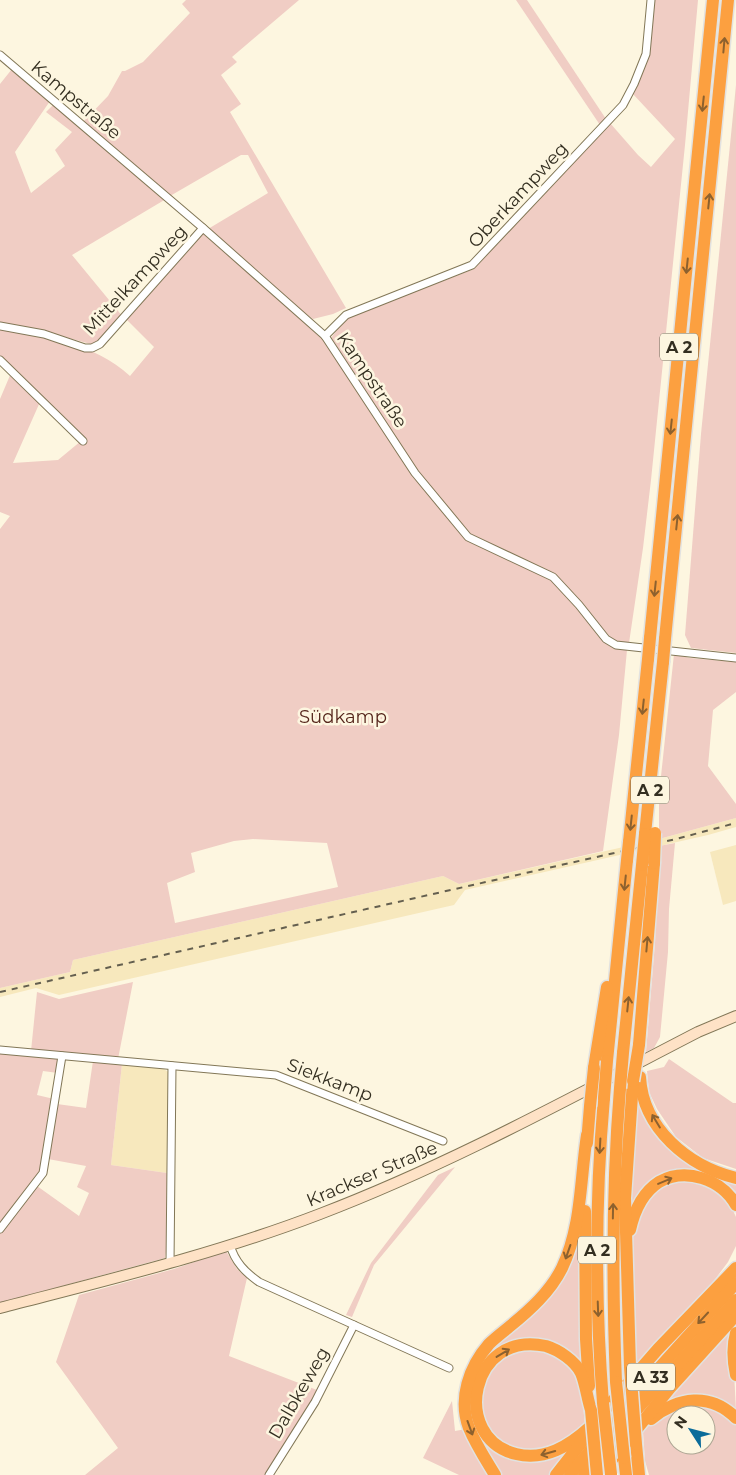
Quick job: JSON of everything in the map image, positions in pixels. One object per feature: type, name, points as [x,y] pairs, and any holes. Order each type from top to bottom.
[{"type":"highway","name":"A 2","points":[[611,1475],[608,1403],[598,1318],[597,1245],[604,1098],[713,0]]},
{"type":"highway","name":"A 2","points":[[626,1475],[621,1454],[616,1382],[612,1240],[615,1154],[623,1053],[648,864],[655,746],[728,0]]},
{"type":"highway","points":[[639,1475],[630,1366],[625,1198],[637,1079],[648,864]]},
{"type":"highway","points":[[598,1475],[586,1339],[585,1243],[588,1135],[594,1068],[615,919],[622,907]]},
{"type":"highway","points":[[637,1079],[653,1117],[674,1145],[700,1165],[736,1178]]},
{"type":"highway","points":[[495,1475],[469,1427],[465,1401],[467,1385],[472,1370],[490,1343],[538,1302],[548,1291],[562,1268],[577,1222],[588,1135]]},
{"type":"highway","points":[[626,1250],[632,1217],[647,1193],[659,1182],[689,1175],[706,1179],[721,1187],[736,1205]]},
{"type":"highway","points":[[591,1410],[581,1373],[574,1364],[558,1351],[532,1344],[509,1348],[492,1360],[484,1370],[476,1391],[475,1404],[477,1415],[486,1433],[493,1441],[512,1453],[533,1456],[556,1451],[578,1438],[710,1293],[725,1275],[736,1257]]},
{"type":"highway","points":[[710,1293],[736,1268]]},
{"type":"highway","name":"A 33","points":[[570,1475],[641,1388],[736,1283]]},
{"type":"highway","name":"A 33","points":[[584,1475],[645,1400],[736,1300]]},
{"type":"highway","points":[[621,1454],[664,1395],[736,1315]]},
{"type":"highway","points":[[736,1332],[733,1353],[736,1375]]},
{"type":"highway","points":[[598,1475],[621,1454],[646,1423],[660,1412],[680,1402],[700,1400],[710,1402],[728,1410],[736,1418]]},
{"type":"highway","points":[[556,1475],[608,1403]]},
{"type":"highway","points":[[637,1449],[644,1475]]},
{"type":"street","name":"Oberkampweg","points":[[325,336],[346,315],[472,265],[623,105],[646,54],[651,0]]},
{"type":"street","name":"Kampstraße","points":[[0,55],[203,228],[325,336],[415,473],[468,537],[553,577],[606,639],[616,645],[736,658]]},
{"type":"street","name":"Mittelkampweg","points":[[0,326],[44,334],[85,348],[96,347],[107,338],[203,228]]},
{"type":"street","points":[[0,360],[83,441]]},
{"type":"street","name":"Krackser Straße","points":[[0,1308],[170,1263],[319,1215],[399,1182],[462,1153],[698,1032],[736,1016]]},
{"type":"street","name":"Siekkamp","points":[[0,1050],[276,1075],[443,1140]]},
{"type":"street","points":[[0,1229],[43,1173],[62,1056]]},
{"type":"street","points":[[170,1263],[172,1066]]},
{"type":"street","points":[[230,1245],[236,1259],[247,1273],[259,1282],[449,1368]]},
{"type":"street","name":"Dalbkeweg","points":[[268,1475],[315,1402],[354,1325]]},
{"type":"shaded area","points":[[736,818],[736,827],[708,835],[465,890],[454,905],[59,995],[36,988],[0,997],[0,988],[70,972],[73,960],[443,876],[459,884],[659,839]]},
{"type":"shaded area","points":[[736,845],[736,901],[723,905],[710,852]]},
{"type":"shaded area","points":[[122,1064],[161,1067],[168,1072],[167,1173],[111,1165]]},
{"type":"green space","points":[[186,0],[299,0],[232,57],[237,62],[221,75],[241,104],[230,112],[346,308],[333,314],[313,319],[297,308],[208,229],[268,193],[248,155],[241,155],[170,196],[83,122],[108,96],[122,71],[143,62],[190,13],[182,4]]},
{"type":"green space","points":[[516,0],[527,0],[606,119],[600,125]]},
{"type":"green space","points":[[653,0],[698,0],[651,480],[629,643],[619,642],[610,637],[555,576],[470,535],[419,473],[331,338],[346,318],[474,269],[610,123],[651,167],[675,139],[632,93],[649,55]]},
{"type":"green space","points":[[12,69],[50,101],[15,152],[31,193],[65,166],[55,150],[72,132],[46,112],[53,105],[166,199],[72,255],[123,317],[98,346],[61,336],[0,324],[0,84]]},
{"type":"green space","points":[[736,85],[736,653],[691,648],[685,635],[701,434]]},
{"type":"green space","name":"Südkamp","points":[[202,230],[328,343],[370,412],[413,475],[467,539],[551,580],[617,648],[627,650],[619,735],[603,851],[459,884],[443,876],[73,960],[70,972],[0,988],[0,529],[10,516],[0,512],[0,399],[11,373],[40,402],[13,463],[58,460],[81,441],[0,358],[0,328],[69,343],[101,356],[130,376],[154,347],[126,319]],"holes":[[[253,839],[327,843],[338,887],[175,923],[167,883],[195,872],[191,853],[234,841]]]},
{"type":"green space","points":[[674,654],[690,658],[736,662],[736,692],[713,710],[708,766],[736,804],[736,818],[659,839],[659,795]]},
{"type":"green space","points":[[675,843],[660,1037],[654,1048],[646,1052],[655,943],[659,846]]},
{"type":"green space","points":[[133,982],[118,1059],[31,1051],[37,992],[59,999]]},
{"type":"green space","points":[[0,1053],[60,1058],[58,1073],[43,1071],[37,1095],[54,1099],[42,1172],[0,1226]]},
{"type":"green space","points":[[669,1059],[733,1103],[736,1103],[736,1169],[703,1158],[676,1137],[657,1109],[649,1092],[647,1071],[664,1067]]},
{"type":"green space","points":[[93,1061],[122,1064],[111,1165],[167,1173],[165,1258],[0,1303],[0,1233],[37,1186],[79,1216],[89,1193],[77,1187],[86,1166],[48,1159],[57,1104],[86,1108]]},
{"type":"green space","points":[[637,1087],[655,1130],[736,1182],[736,1196],[683,1170],[631,1211]]},
{"type":"green space","points":[[455,1167],[374,1265],[352,1317],[346,1315],[371,1263],[438,1175]]},
{"type":"green space","points":[[674,1180],[705,1183],[730,1204],[736,1217],[736,1246],[728,1262],[713,1282],[636,1365],[631,1252],[634,1229],[647,1200],[663,1186]]},
{"type":"green space","points":[[580,1234],[583,1369],[533,1340],[479,1368],[491,1351],[510,1331],[532,1313]]},
{"type":"green space","points":[[226,1251],[237,1269],[247,1278],[229,1356],[317,1390],[311,1404],[267,1475],[85,1475],[118,1448],[56,1362],[79,1295],[174,1269]]},
{"type":"green space","points":[[732,1331],[736,1411],[716,1408],[716,1405],[694,1405],[666,1401],[712,1349]]},
{"type":"green space","points":[[531,1346],[548,1351],[562,1359],[570,1367],[579,1385],[585,1426],[552,1448],[523,1451],[511,1447],[496,1438],[488,1429],[482,1415],[481,1386],[486,1375],[505,1355]]},
{"type":"green space","points":[[452,1401],[455,1431],[466,1429],[490,1475],[459,1475],[423,1458]]},
{"type":"green space","points":[[472,1408],[503,1453],[573,1446],[550,1475],[500,1475],[478,1438],[469,1417]]},
{"type":"green space","points":[[716,1410],[722,1412],[736,1424],[736,1475],[649,1475],[645,1461],[643,1432],[666,1414],[666,1455],[716,1455]]},
{"type":"railway","points":[[0,992],[676,839],[736,823]]}]
